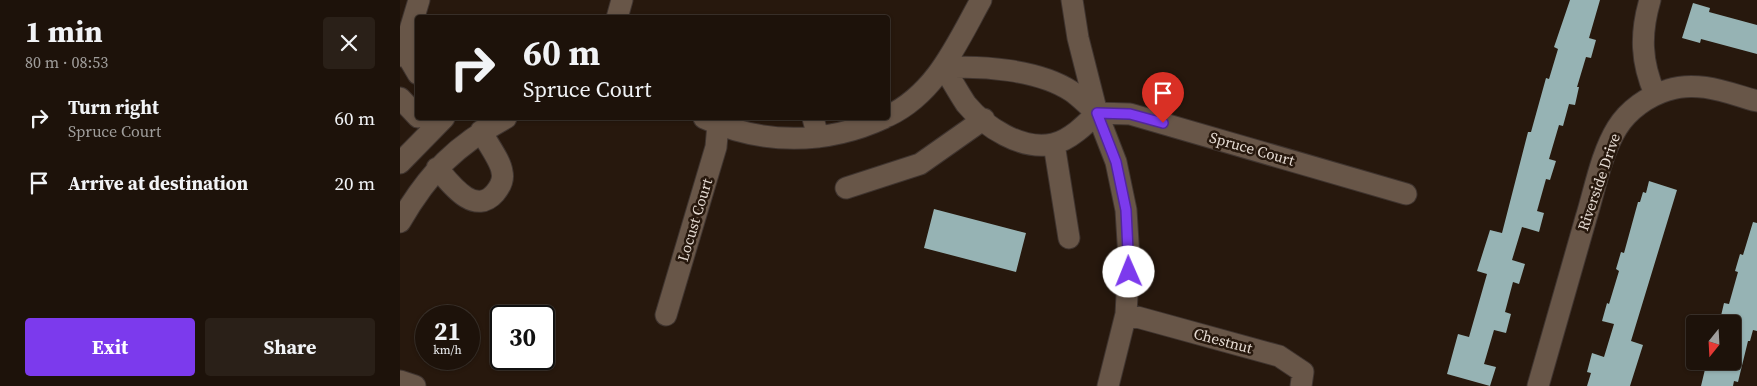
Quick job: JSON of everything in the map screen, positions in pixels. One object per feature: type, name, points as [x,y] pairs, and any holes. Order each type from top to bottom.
[{"type":"street","points":[[415,70],[402,53],[419,0]]},
{"type":"street","points":[[618,15],[622,0]]},
{"type":"street","points":[[890,115],[912,102],[944,68],[981,0]]},
{"type":"street","points":[[1072,0],[1078,38],[1097,113],[1116,162],[1126,210],[1129,258],[1126,314],[1108,386]]},
{"type":"street","points":[[1650,0],[1644,22],[1643,51],[1648,77],[1655,94]]},
{"type":"street","points":[[944,68],[974,66],[997,68],[1042,80],[1070,90],[1097,113]]},
{"type":"street","points":[[944,68],[967,105],[1014,141],[1036,145],[1054,144],[1080,129],[1097,113]]},
{"type":"street","name":"Riverside Drive","points":[[1538,386],[1611,140],[1626,116],[1655,94],[1695,86],[1709,87],[1757,101]]},
{"type":"street","points":[[400,98],[415,110]]},
{"type":"street","name":"Spruce Court","points":[[1097,113],[1130,114],[1406,194]]},
{"type":"street","points":[[846,188],[920,164],[984,119]]},
{"type":"street","points":[[400,222],[437,168],[460,146],[502,120]]},
{"type":"street","points":[[710,120],[769,137],[816,127],[830,137],[878,120]]},
{"type":"street","name":"Locust Court","points":[[666,315],[716,147],[710,120]]},
{"type":"street","points":[[400,163],[430,121],[460,146]]},
{"type":"street","points":[[437,168],[466,198],[480,201],[494,195],[501,186],[502,171],[481,132]]},
{"type":"street","points":[[1054,144],[1068,238]]},
{"type":"street","name":"Chestnut","points":[[1126,314],[1279,356],[1303,372],[1301,386]]},
{"type":"street","points":[[400,382],[415,386]]},
{"type":"building","points":[[1570,0],[1600,0],[1589,38],[1596,40],[1591,58],[1586,57],[1577,87],[1579,87],[1575,105],[1569,104],[1563,126],[1559,125],[1549,159],[1556,161],[1550,180],[1546,179],[1537,211],[1544,213],[1539,232],[1522,227],[1512,260],[1525,264],[1519,284],[1513,282],[1505,312],[1511,314],[1506,333],[1494,330],[1484,364],[1496,367],[1490,386],[1447,374],[1458,334],[1469,337],[1487,274],[1477,271],[1490,230],[1502,233],[1528,132],[1531,132],[1546,78],[1549,79],[1558,49],[1554,47]]},
{"type":"building","points":[[1693,3],[1710,8],[1709,12],[1757,25],[1757,54],[1701,39],[1700,43],[1682,38]]},
{"type":"building","points":[[1649,181],[1677,190],[1631,341],[1643,345],[1630,386],[1587,386],[1591,373],[1587,372],[1592,353],[1604,357],[1614,324],[1602,321],[1619,271],[1616,269],[1621,252],[1624,253],[1638,202],[1640,202],[1643,192],[1646,193]]},
{"type":"building","points":[[934,209],[1026,233],[1016,272],[924,248]]},
{"type":"building","points":[[1753,222],[1757,223],[1757,331],[1753,330],[1750,341],[1748,341],[1741,370],[1741,315],[1721,315],[1724,303],[1729,304],[1738,272],[1735,271],[1740,254],[1743,255]]},
{"type":"building","points":[[1705,370],[1741,370],[1738,382],[1734,381],[1733,386],[1701,386]]},
{"type":"route","points":[[1129,272],[1126,210],[1116,162],[1097,113],[1130,114],[1163,123]]}]
